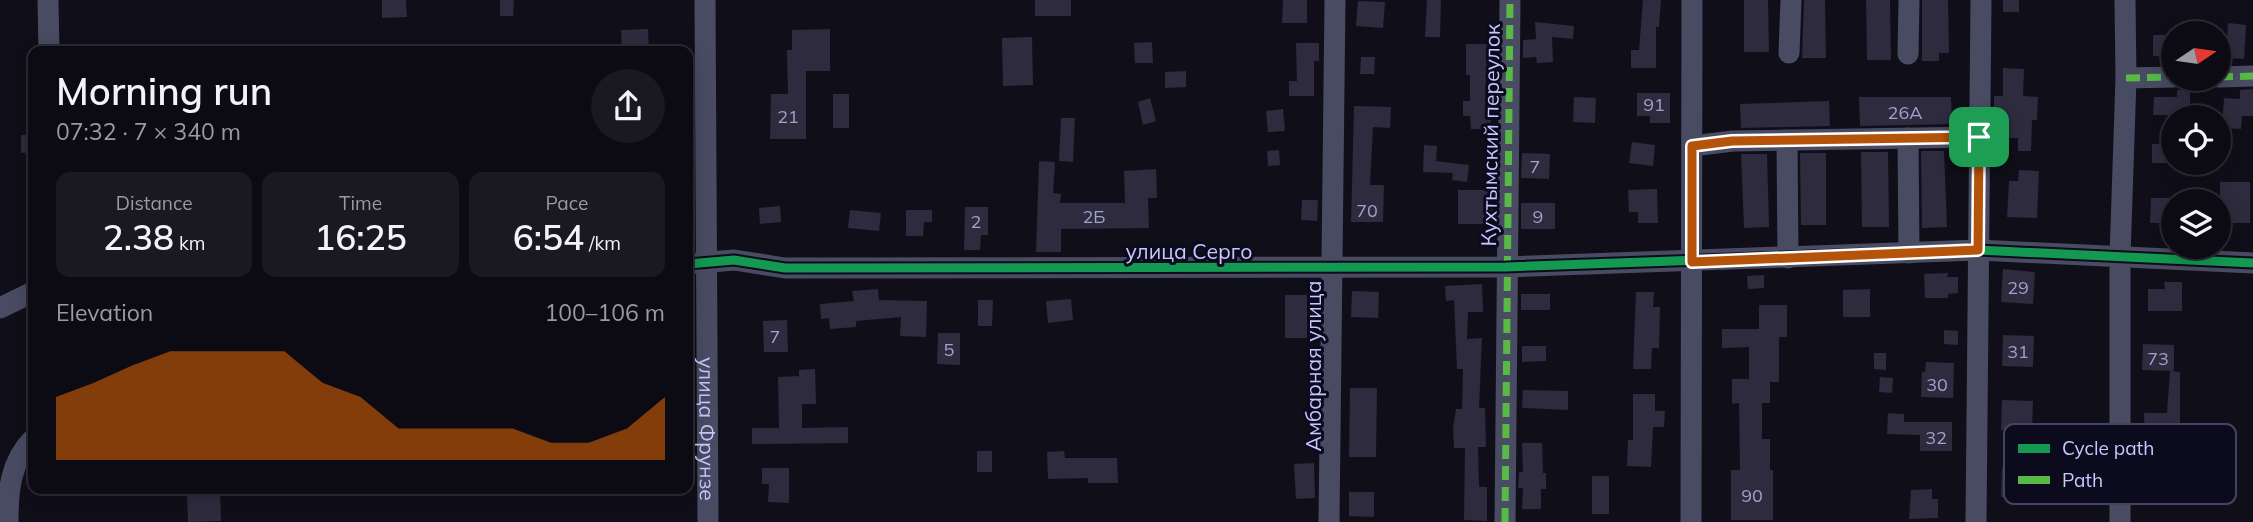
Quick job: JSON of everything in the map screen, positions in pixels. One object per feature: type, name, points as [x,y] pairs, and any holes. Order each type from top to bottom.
[{"type":"street","points":[[48,0],[49,46]]},
{"type":"street","name":"улица Фрунзе","points":[[705,0],[696,264],[708,522]]},
{"type":"street","name":"Амбарная улица","points":[[1329,522],[1335,0]]},
{"type":"street","name":"Кухтымский переулок","points":[[1504,522],[1510,0]]},
{"type":"street","points":[[1691,522],[1692,0]]},
{"type":"street","points":[[1789,53],[1791,0]]},
{"type":"street","points":[[1908,54],[1909,0]]},
{"type":"street","points":[[1976,522],[1981,0]]},
{"type":"street","points":[[2120,424],[2125,0]]},
{"type":"street","points":[[2231,77],[2253,76]]},
{"type":"street","points":[[2126,78],[2161,77]]},
{"type":"street","points":[[1692,146],[1732,141],[1979,137]]},
{"type":"street","points":[[1908,138],[1909,253]]},
{"type":"street","points":[[1787,140],[1788,258]]},
{"type":"street","name":"улица Серго","points":[[696,264],[734,260],[785,268],[1331,269],[1692,262],[1978,250],[2253,263]]},
{"type":"street","points":[[0,308],[28,294]]},
{"type":"street","points":[[8,522],[8,488],[18,459],[28,446]]},
{"type":"street","points":[[2120,504],[2120,522]]},
{"type":"building","points":[[382,0],[406,0],[407,17],[382,18]]},
{"type":"building","points":[[500,0],[514,0],[513,16],[500,16]]},
{"type":"building","points":[[1035,0],[1071,0],[1071,16],[1035,16]]},
{"type":"building","points":[[1283,0],[1307,0],[1307,23],[1282,23]]},
{"type":"building","points":[[1427,0],[1441,0],[1440,37],[1425,37]]},
{"type":"building","points":[[1643,0],[1661,0],[1659,27],[1656,27],[1656,68],[1631,68],[1631,50],[1639,50]]},
{"type":"building","points":[[1744,0],[1768,0],[1769,52],[1744,52]]},
{"type":"building","points":[[1804,0],[1825,0],[1826,58],[1802,58]]},
{"type":"building","points":[[1866,0],[1890,0],[1891,60],[1867,60]]},
{"type":"building","points":[[1922,0],[1948,0],[1949,53],[1939,53],[1939,61],[1922,61]]},
{"type":"building","points":[[2003,0],[2019,0],[2019,12],[2003,12]]},
{"type":"building","points":[[1358,1],[1385,2],[1383,28],[1356,26]]},
{"type":"building","points":[[1535,22],[1574,26],[1573,39],[1552,37],[1553,62],[1537,63],[1536,57],[1523,58],[1523,40],[1536,39]]},
{"type":"building","points":[[2231,23],[2246,25],[2244,59],[2231,58]]},
{"type":"building","points":[[648,29],[649,46],[622,46],[621,30]]},
{"type":"building","points":[[830,29],[830,71],[806,71],[806,139],[770,139],[771,94],[788,94],[787,50],[792,50],[792,30]]},
{"type":"building","points":[[2153,35],[2161,35],[2161,56],[2153,56]]},
{"type":"building","points":[[1032,37],[1033,85],[1003,86],[1002,38]]},
{"type":"building","points":[[1152,42],[1153,63],[1135,63],[1134,43]]},
{"type":"building","points":[[1296,43],[1319,43],[1319,61],[1314,61],[1314,96],[1289,96],[1289,81],[1297,81]]},
{"type":"building","points":[[1466,44],[1487,44],[1485,107],[1491,107],[1491,129],[1471,129],[1470,116],[1463,116],[1463,101],[1470,101],[1470,75],[1466,75]]},
{"type":"building","points":[[1361,57],[1375,57],[1374,74],[1360,74]]},
{"type":"building","points":[[2003,68],[2024,69],[2023,96],[2038,97],[2037,120],[2032,120],[2031,151],[2018,151],[2018,138],[2004,138],[2004,122],[1994,122],[1994,96],[2003,96]]},
{"type":"building","points":[[1186,71],[1186,87],[1165,88],[1165,72]]},
{"type":"building","points":[[2253,89],[2253,116],[2242,116],[2241,129],[2231,128],[2231,105],[2224,105],[2224,98],[2240,99],[2240,90]]},
{"type":"building","points":[[2177,91],[2190,91],[2190,105],[2161,105],[2161,115],[2153,115],[2154,97],[2177,97]]},
{"type":"building","points":[[1637,93],[1670,93],[1670,123],[1650,123],[1650,116],[1637,116]]},
{"type":"building","points":[[833,94],[849,94],[849,128],[833,128]]},
{"type":"building","points":[[1574,97],[1596,98],[1595,123],[1573,122]]},
{"type":"building","points":[[1859,97],[1951,97],[1952,124],[1860,126]]},
{"type":"building","points":[[1150,98],[1156,121],[1143,125],[1138,102]]},
{"type":"building","points":[[1829,101],[1830,126],[1741,128],[1740,104]]},
{"type":"building","points":[[1354,106],[1391,107],[1390,128],[1373,127],[1370,185],[1384,185],[1383,222],[1351,222]]},
{"type":"building","points":[[1283,109],[1285,131],[1268,132],[1266,111]]},
{"type":"building","points":[[1061,118],[1075,118],[1073,162],[1059,161]]},
{"type":"building","points":[[21,135],[28,135],[28,152],[21,153]]},
{"type":"building","points":[[1632,142],[1655,145],[1653,166],[1629,163]]},
{"type":"building","points":[[2152,144],[2161,144],[2161,163],[2152,163]]},
{"type":"building","points":[[1424,145],[1437,146],[1436,161],[1469,165],[1467,182],[1452,180],[1453,173],[1423,172]]},
{"type":"building","points":[[1279,150],[1280,165],[1268,166],[1267,151]]},
{"type":"building","points":[[1921,151],[1944,151],[1947,227],[1922,228]]},
{"type":"building","points":[[1861,152],[1888,152],[1889,227],[1862,227]]},
{"type":"building","points":[[1522,153],[1550,154],[1549,179],[1521,178]]},
{"type":"building","points":[[1800,153],[1826,153],[1826,225],[1801,225]]},
{"type":"building","points":[[1741,154],[1767,154],[1769,227],[1744,228]]},
{"type":"building","points":[[1039,161],[1055,162],[1053,193],[1061,194],[1060,203],[1125,203],[1124,171],[1156,169],[1157,198],[1148,198],[1149,228],[1061,229],[1061,252],[1036,252]]},
{"type":"building","points":[[2019,170],[2039,171],[2037,218],[2007,217],[2009,181],[2018,181]]},
{"type":"building","points":[[2220,182],[2250,182],[2250,223],[2231,223],[2231,189],[2220,189]]},
{"type":"building","points":[[1657,189],[1658,223],[1638,223],[1638,212],[1629,212],[1628,190]]},
{"type":"building","points":[[1458,190],[1495,190],[1495,236],[1486,236],[1486,224],[1458,224]]},
{"type":"building","points":[[2151,198],[2161,198],[2161,223],[2150,223]]},
{"type":"building","points":[[1302,200],[1318,200],[1317,221],[1301,220]]},
{"type":"building","points":[[1521,203],[1555,203],[1555,229],[1521,229]]},
{"type":"building","points":[[780,206],[781,222],[760,224],[759,208]]},
{"type":"building","points":[[965,207],[988,207],[988,235],[981,235],[980,250],[964,250]]},
{"type":"building","points":[[850,210],[881,213],[879,231],[848,228]]},
{"type":"building","points":[[906,210],[932,210],[932,222],[924,222],[923,236],[906,236]]},
{"type":"building","points":[[2003,269],[2035,272],[2033,304],[2001,302]]},
{"type":"building","points":[[1948,273],[1947,277],[1958,277],[1958,293],[1948,294],[1948,298],[1925,298],[1924,274]]},
{"type":"building","points":[[1764,275],[1764,288],[1748,289],[1747,276]]},
{"type":"building","points":[[2164,282],[2182,282],[2182,311],[2148,311],[2148,289],[2165,289]]},
{"type":"building","points":[[1482,284],[1483,312],[1468,312],[1467,339],[1482,338],[1479,408],[1485,408],[1486,447],[1478,447],[1479,487],[1487,487],[1487,521],[1464,520],[1465,448],[1454,448],[1453,428],[1456,409],[1462,409],[1463,369],[1457,369],[1454,300],[1446,301],[1445,286]]},
{"type":"building","points":[[878,289],[879,300],[927,301],[926,337],[900,336],[901,317],[856,321],[856,327],[830,329],[829,318],[821,319],[820,304],[854,301],[852,291]]},
{"type":"building","points":[[1870,289],[1870,317],[1843,317],[1843,290]]},
{"type":"building","points":[[1352,291],[1379,292],[1378,318],[1351,317]]},
{"type":"building","points":[[1636,292],[1654,292],[1653,307],[1660,307],[1659,348],[1652,348],[1651,369],[1633,369]]},
{"type":"building","points":[[1521,294],[1550,294],[1550,310],[1521,310]]},
{"type":"building","points":[[1285,295],[1307,295],[1307,338],[1285,338]]},
{"type":"building","points":[[1071,299],[1073,320],[1048,323],[1046,301]]},
{"type":"building","points":[[978,300],[993,300],[992,326],[978,326]]},
{"type":"building","points":[[1759,305],[1787,305],[1787,337],[1779,337],[1779,382],[1770,382],[1770,403],[1762,403],[1762,439],[1770,439],[1770,470],[1773,470],[1773,520],[1731,520],[1731,470],[1740,470],[1739,403],[1732,404],[1732,379],[1749,379],[1749,347],[1722,348],[1722,329],[1759,329]]},
{"type":"building","points":[[787,320],[788,352],[764,352],[763,321]]},
{"type":"building","points":[[1944,330],[1958,331],[1958,345],[1944,344]]},
{"type":"building","points":[[938,333],[960,333],[960,365],[937,364]]},
{"type":"building","points":[[2003,335],[2034,336],[2033,367],[2002,366]]},
{"type":"building","points":[[2143,344],[2174,345],[2174,371],[2142,370]]},
{"type":"building","points":[[1522,346],[1546,346],[1546,361],[1522,362]]},
{"type":"building","points":[[1874,353],[1886,353],[1886,370],[1874,369]]},
{"type":"building","points":[[1926,362],[1954,363],[1953,398],[1921,397],[1922,372],[1925,372]]},
{"type":"building","points":[[815,369],[816,404],[802,404],[802,428],[848,427],[848,443],[752,444],[752,428],[779,428],[778,377],[799,376],[799,370]]},
{"type":"building","points":[[2170,371],[2180,372],[2180,424],[2144,424],[2144,413],[2167,413]]},
{"type":"building","points":[[1880,377],[1893,378],[1892,393],[1879,392]]},
{"type":"building","points":[[1350,388],[1377,388],[1376,457],[1349,457]]},
{"type":"building","points":[[1523,390],[1568,391],[1568,410],[1522,408]]},
{"type":"building","points":[[1633,394],[1655,394],[1655,411],[1665,411],[1664,427],[1653,427],[1651,467],[1627,466],[1628,440],[1633,440]]},
{"type":"building","points":[[2002,400],[2033,401],[2032,424],[2004,424],[2004,430],[2001,430]]},
{"type":"building","points":[[1888,413],[1904,414],[1904,422],[1952,422],[1952,451],[1920,451],[1920,435],[1887,434]]},
{"type":"building","points":[[1522,443],[1542,443],[1546,489],[1541,489],[1541,509],[1522,509],[1523,488],[1518,488],[1519,472],[1523,472]]},
{"type":"building","points":[[977,451],[992,451],[992,472],[977,472]]},
{"type":"building","points":[[1064,451],[1065,458],[1117,458],[1118,483],[1088,483],[1088,478],[1048,479],[1047,452]]},
{"type":"building","points":[[1314,463],[1315,498],[1296,499],[1294,464]]},
{"type":"building","points":[[2002,467],[2004,467],[2004,497],[2001,497]]},
{"type":"building","points":[[762,468],[789,468],[789,503],[768,502],[769,484],[762,484]]},
{"type":"building","points":[[1592,476],[1609,476],[1609,514],[1592,514]]},
{"type":"building","points":[[1932,489],[1932,499],[1938,499],[1938,518],[1909,519],[1911,490]]},
{"type":"building","points":[[1349,492],[1374,492],[1374,517],[1349,516]]},
{"type":"building","points":[[187,494],[220,494],[221,521],[188,522]]},
{"type":"marked path","points":[[1505,522],[1510,0]]},
{"type":"marked path","points":[[2231,77],[2253,76]]},
{"type":"marked path","points":[[2126,78],[2161,77]]},
{"type":"cycle path","points":[[693,264],[734,260],[785,268],[1506,267],[1978,250],[2253,263]]},
{"type":"route","points":[[1979,137],[1978,250],[1692,262],[1692,146],[1732,141],[1979,137]]}]
